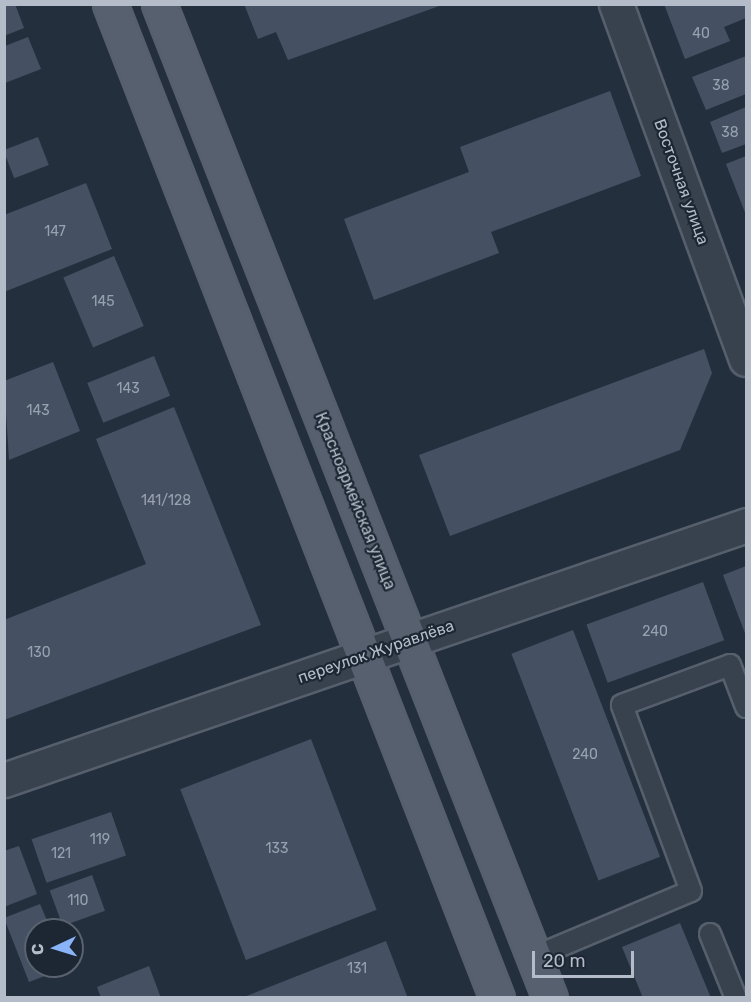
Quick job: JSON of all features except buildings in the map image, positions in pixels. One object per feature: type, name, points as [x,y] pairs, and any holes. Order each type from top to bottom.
[{"type":"main road","points":[[110,4],[497,998]]},
{"type":"main road","name":"Красноармейская улица","points":[[159,4],[550,998]]},
{"type":"street","name":"Восточная улица","points":[[616,4],[747,359]]},
{"type":"street","name":"переулок Журавлёва","points":[[4,780],[747,525]]},
{"type":"lane","points":[[534,957],[691,891],[622,705],[730,665],[747,707]]},
{"type":"lane","points":[[710,934],[736,998]]}]
